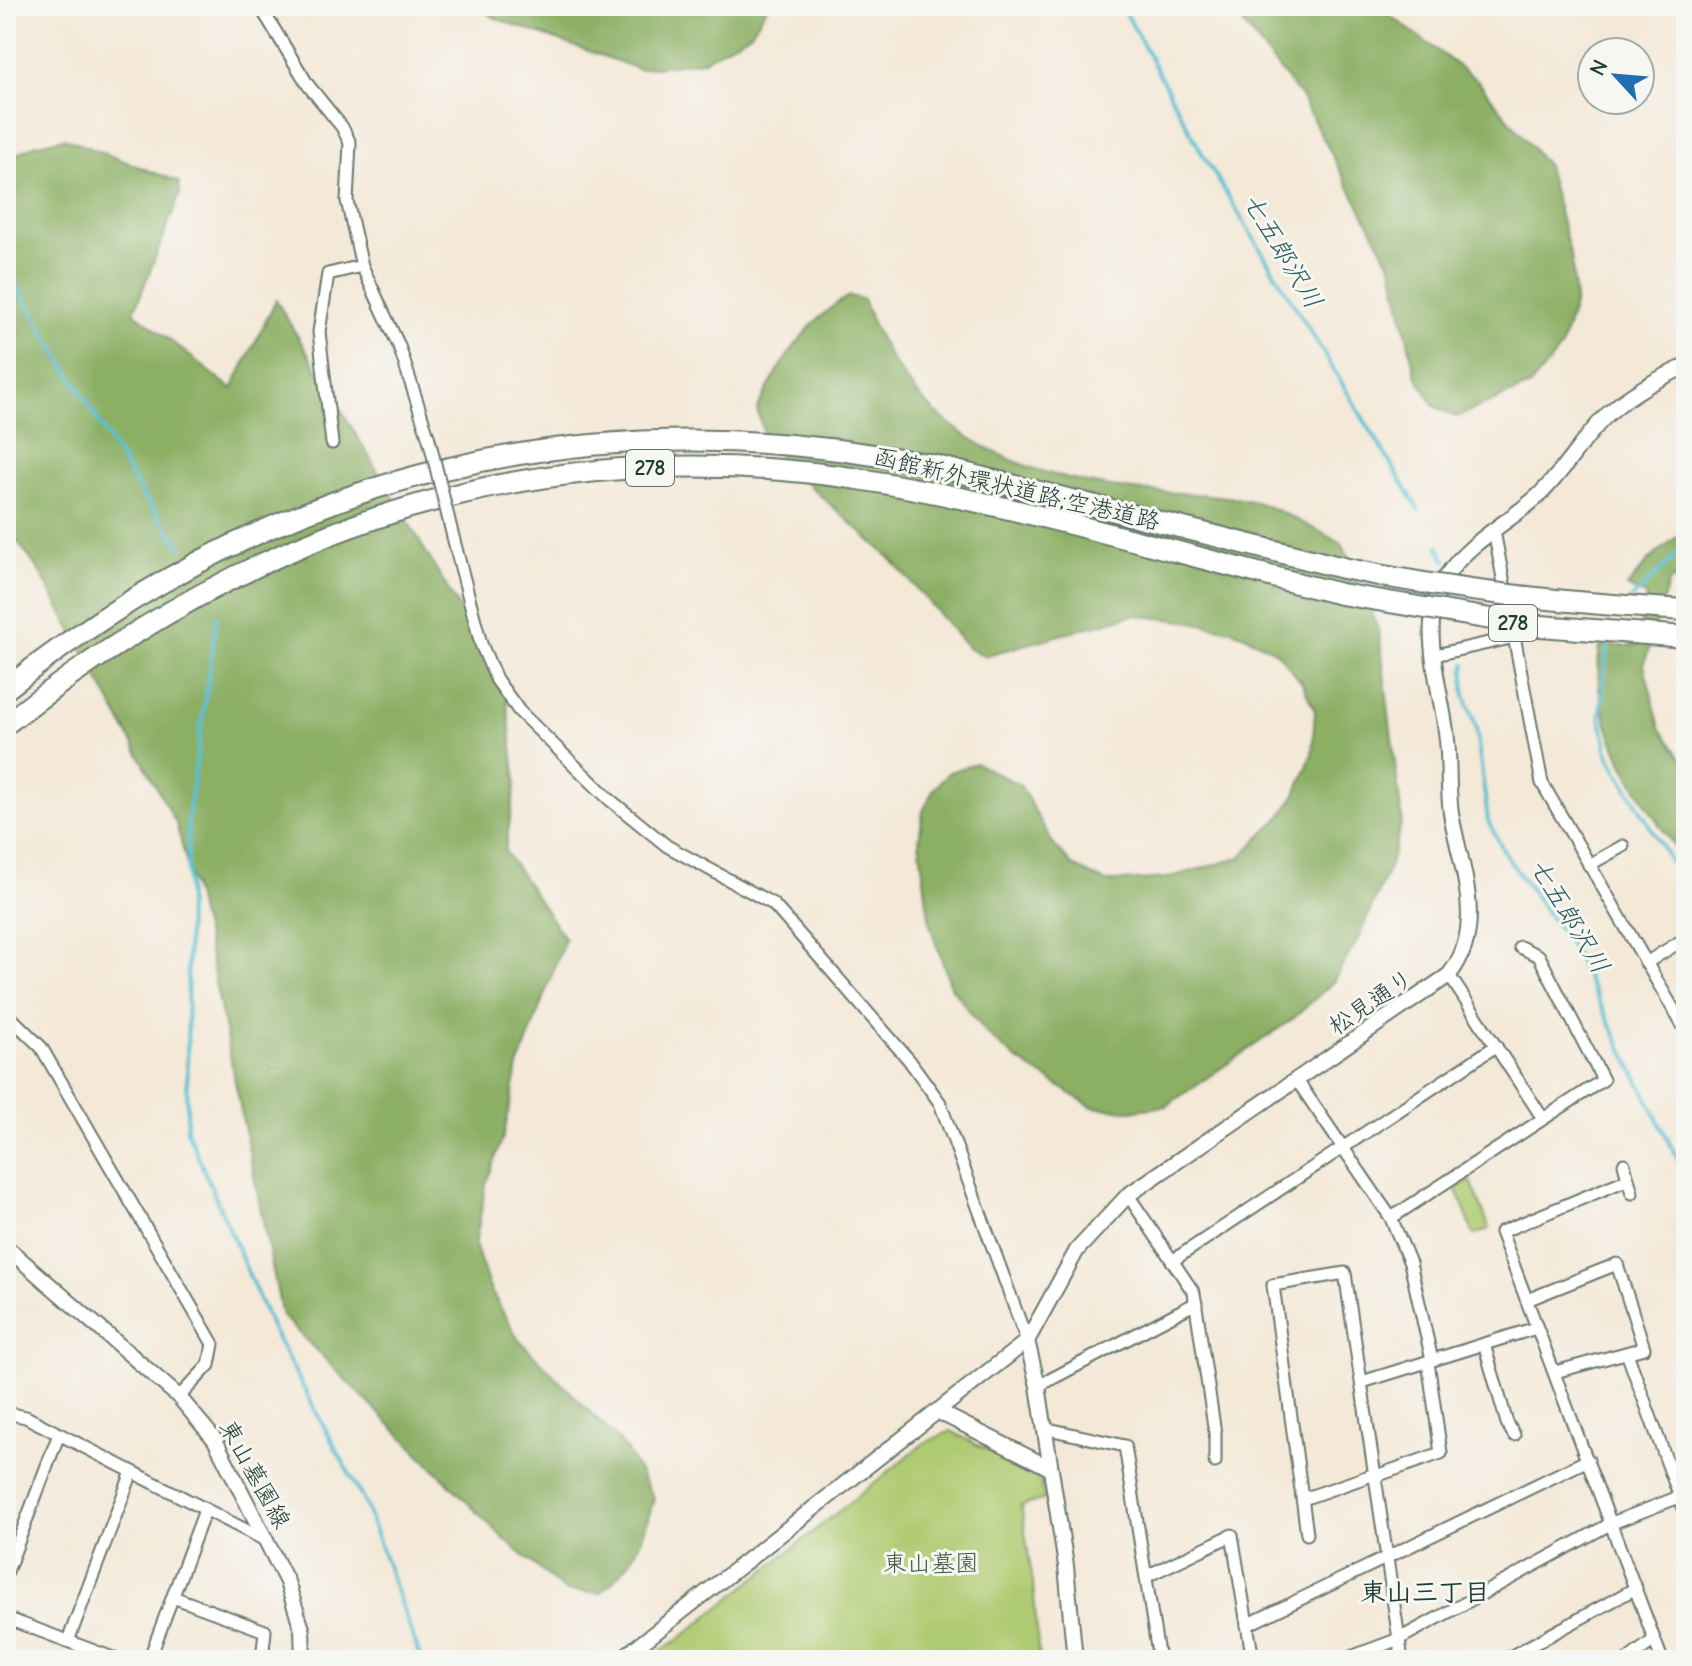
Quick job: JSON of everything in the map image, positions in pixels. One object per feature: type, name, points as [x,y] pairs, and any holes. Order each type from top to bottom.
[{"type":"highway","name":"函館新外環状道路;空港道路","points":[[6,689],[87,629],[150,588],[227,546],[295,516],[420,474],[502,456],[588,443],[665,439],[745,439],[869,452],[1423,585],[1529,599],[1686,610]]},
{"type":"highway","name":"函館新外環状道路;空港道路","points":[[6,724],[100,653],[163,613],[303,543],[426,502],[507,484],[590,472],[666,467],[743,467],[865,480],[982,504],[1341,594],[1527,625],[1686,637]]},
{"type":"street","points":[[260,6],[308,85],[342,127],[350,143],[347,201],[362,266],[399,346],[429,439],[481,644],[496,679],[519,711],[609,799],[667,846],[773,904],[909,1060],[940,1103],[1027,1341],[1038,1386],[1066,1566],[1075,1660]]},
{"type":"street","points":[[332,443],[319,332],[328,274],[362,266]]},
{"type":"street","name":"松見通り","points":[[1027,1341],[1077,1250],[1128,1195],[1449,975],[1460,962],[1467,940],[1469,899],[1452,817],[1448,743],[1431,623],[1438,593],[1462,559],[1538,497],[1607,415],[1644,388],[1686,366]]},
{"type":"street","points":[[1494,531],[1542,783],[1686,1031]]},
{"type":"street","points":[[1435,655],[1515,637]]},
{"type":"street","points":[[1589,865],[1623,846]]},
{"type":"street","points":[[1646,963],[1686,938]]},
{"type":"street","points":[[1391,1218],[1603,1080],[1539,956],[1520,947]]},
{"type":"street","points":[[1449,975],[1542,1117]]},
{"type":"street","points":[[6,1013],[41,1047],[213,1344],[209,1365],[179,1397]]},
{"type":"street","points":[[1172,1261],[1496,1046]]},
{"type":"street","points":[[1296,1079],[1391,1218],[1410,1263],[1430,1361],[1441,1453],[1303,1499]]},
{"type":"street","points":[[1624,1164],[1632,1193]]},
{"type":"street","points":[[1626,1180],[1501,1232],[1662,1660]]},
{"type":"street","points":[[1128,1195],[1194,1293],[1215,1433],[1215,1462]]},
{"type":"street","name":"東山墓園線","points":[[6,1247],[179,1397],[215,1440],[268,1542],[300,1617],[303,1660]]},
{"type":"street","points":[[1527,1300],[1617,1264],[1644,1348],[1555,1372]]},
{"type":"street","points":[[1307,1534],[1273,1285],[1345,1273],[1402,1660]]},
{"type":"street","points":[[1038,1386],[1196,1303]]},
{"type":"street","points":[[1362,1382],[1536,1328]]},
{"type":"street","points":[[620,1660],[1027,1341]]},
{"type":"street","points":[[1484,1344],[1507,1423],[1514,1435]]},
{"type":"street","points":[[1627,1353],[1686,1514]]},
{"type":"street","points":[[937,1411],[1050,1468]]},
{"type":"street","points":[[6,1413],[26,1417],[268,1542]]},
{"type":"street","points":[[1044,1428],[1125,1446],[1159,1660]]},
{"type":"street","points":[[6,1574],[59,1434]]},
{"type":"street","points":[[1247,1625],[1588,1460]]},
{"type":"street","points":[[68,1641],[132,1472]]},
{"type":"street","points":[[1343,1660],[1399,1639],[1612,1523],[1679,1497]]},
{"type":"street","points":[[149,1660],[205,1510]]},
{"type":"street","points":[[1147,1576],[1232,1535],[1253,1660]]},
{"type":"street","points":[[1510,1660],[1636,1588]]},
{"type":"street","points":[[173,1597],[265,1631],[262,1660]]},
{"type":"street","points":[[6,1618],[118,1660]]},
{"type":"street","points":[[1627,1660],[1654,1640]]},
{"type":"green space","points":[[476,6],[768,6],[751,33],[702,61],[639,69],[495,18]]},
{"type":"green space","points":[[1229,6],[1385,6],[1387,13],[1477,80],[1547,166],[1572,261],[1575,302],[1560,349],[1530,386],[1456,417],[1434,406],[1415,373],[1392,267],[1301,97]]},
{"type":"green space","points":[[64,138],[179,182],[180,194],[134,312],[232,389],[276,300],[505,685],[516,782],[505,851],[565,939],[518,1067],[504,1134],[486,1184],[475,1245],[490,1289],[518,1339],[624,1446],[654,1498],[630,1562],[600,1593],[565,1591],[505,1540],[282,1316],[207,941],[176,823],[40,572],[6,526],[6,160],[34,145]]},
{"type":"green space","points":[[849,296],[863,299],[882,343],[905,380],[934,411],[966,436],[1003,456],[1043,472],[1087,483],[1232,498],[1259,503],[1280,512],[1342,543],[1379,632],[1402,820],[1390,865],[1357,941],[1333,982],[1294,1018],[1166,1106],[1130,1111],[1092,1107],[1016,1059],[987,1034],[951,987],[930,925],[919,842],[923,811],[933,790],[949,772],[976,763],[1020,785],[1054,845],[1073,866],[1106,882],[1167,878],[1239,858],[1281,816],[1296,794],[1312,754],[1315,711],[1302,683],[1277,652],[1235,631],[1192,622],[1133,615],[984,656],[969,649],[891,559],[793,471],[765,439],[757,409],[774,377],[807,331],[820,317]]},
{"type":"green space","points":[[1686,529],[1686,575],[1669,581],[1644,665],[1660,728],[1686,764],[1686,865],[1622,762],[1602,706],[1598,677],[1600,646],[1637,646],[1646,595],[1627,587],[1648,561]]},
{"type":"green space","points":[[1471,1181],[1490,1229],[1474,1235],[1456,1187]]},
{"type":"green space","name":"東山墓園","points":[[951,1431],[1038,1477],[1045,1499],[1021,1506],[1033,1583],[1039,1660],[644,1660],[678,1640],[924,1443]]},
{"type":"waterway","name":"七五郎沢川","points":[[1122,6],[1203,155],[1419,510]]},
{"type":"waterway","points":[[6,268],[144,497],[182,548]]},
{"type":"waterway","name":"七五郎沢川","points":[[1438,546],[1446,561]]},
{"type":"waterway","points":[[1630,600],[1686,546]]},
{"type":"waterway","points":[[217,617],[188,819],[187,1131],[274,1333],[365,1503],[421,1660]]},
{"type":"waterway","points":[[1608,639],[1600,715],[1609,757],[1686,887]]},
{"type":"waterway","name":"七五郎沢川","points":[[1465,664],[1464,692],[1476,727],[1488,821],[1507,857],[1571,946],[1686,1176]]},
{"type":"district","name":"東山三丁目","points":[[1425,1593]]}]
